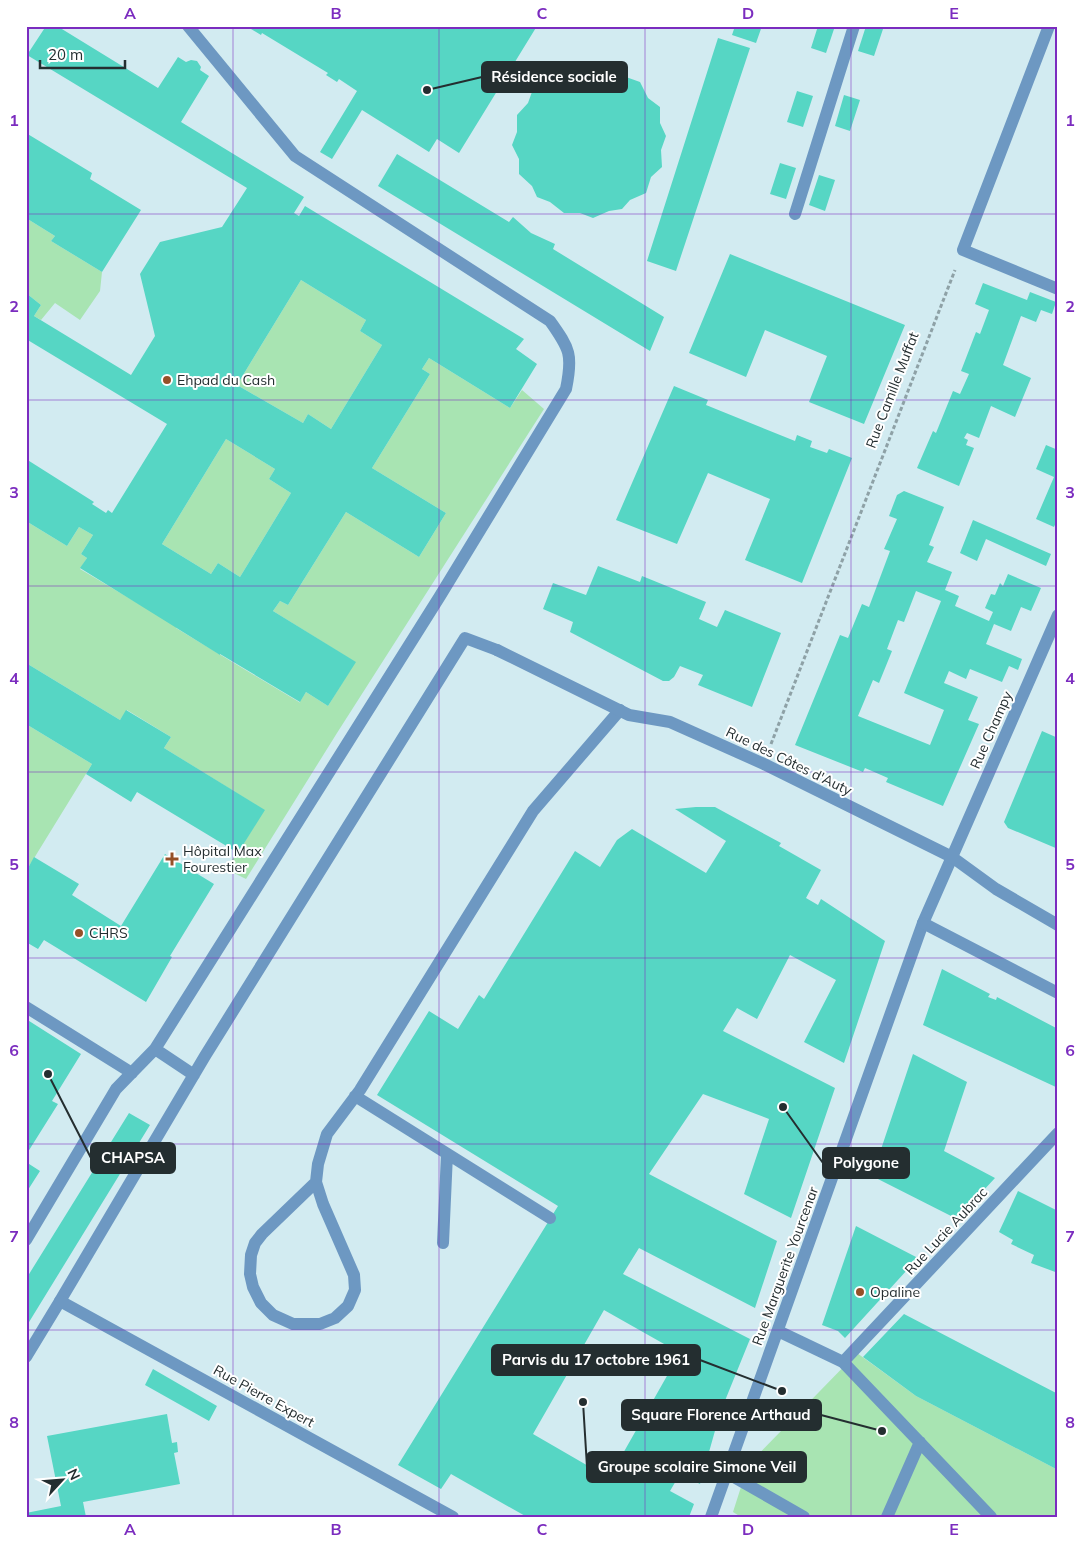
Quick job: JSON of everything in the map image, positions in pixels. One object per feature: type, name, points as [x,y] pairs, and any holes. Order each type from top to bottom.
[{"type":"street","points":[[26,1240],[116,1089],[155,1049],[440,596],[566,389],[570,369],[570,354],[561,336],[550,321],[295,156],[188,26]]},
{"type":"street","points":[[795,214],[854,26]]},
{"type":"street","points":[[1049,26],[962,250],[1058,289]]},
{"type":"street","name":"Rue Champy","points":[[952,857],[1058,615]]},
{"type":"street","name":"Rue des Côtes d'Auty","points":[[194,1075],[465,638],[497,650],[629,715],[670,722],[764,764],[952,857],[996,889],[1058,925]]},
{"type":"street","points":[[316,1182],[262,1234],[255,1243],[251,1255],[250,1274],[253,1287],[261,1303],[273,1315],[293,1324],[320,1324],[335,1318],[348,1306],[355,1290],[354,1274],[322,1204],[316,1182],[318,1164],[326,1134],[360,1090],[533,811],[620,710]]},
{"type":"street","name":"Rue Marguerite Yourcenar","points":[[711,1517],[923,923],[952,857]]},
{"type":"street","points":[[923,923],[1058,993]]},
{"type":"street","points":[[26,1007],[132,1073]]},
{"type":"street","points":[[26,1357],[194,1075],[155,1049]]},
{"type":"street","points":[[355,1096],[550,1218]]},
{"type":"street","name":"Rue Lucie Aubrac","points":[[843,1362],[1058,1133]]},
{"type":"street","points":[[443,1243],[447,1154]]},
{"type":"street","name":"Rue Pierre Expert","points":[[60,1301],[453,1517]]},
{"type":"street","points":[[778,1331],[843,1362],[991,1517]]},
{"type":"street","points":[[887,1517],[920,1442]]},
{"type":"street","points":[[727,1473],[804,1517]]},
{"type":"path","name":"Rue Camille Muffat","points":[[764,764],[962,250]]},
{"type":"green space","points":[[26,218],[55,236],[51,241],[102,272],[100,291],[80,320],[55,303],[41,320],[34,316],[41,305],[26,293]]},
{"type":"green space","points":[[301,280],[366,320],[360,331],[382,345],[331,429],[308,414],[303,423],[237,385]]},
{"type":"green space","points":[[429,358],[510,408],[522,390],[544,409],[246,879],[224,868],[238,853],[264,810],[164,748],[171,737],[127,710],[120,720],[26,663],[26,521],[67,546],[79,527],[93,535],[81,554],[87,558],[80,569],[299,703],[306,692],[328,706],[355,662],[273,611],[280,601],[288,605],[346,512],[419,557],[446,513],[372,468],[430,374],[422,369]]},
{"type":"green space","points":[[226,439],[275,469],[269,479],[291,493],[240,577],[218,563],[211,574],[162,544]]},
{"type":"green space","points":[[26,724],[92,764],[28,868],[26,867]]},
{"type":"green space","points":[[857,1353],[916,1396],[1058,1470],[1058,1517],[741,1517],[733,1512],[748,1465]]},
{"type":"building","name":"Ehpad du Cash","points":[[46,26],[57,26],[158,88],[178,57],[186,62],[191,60],[197,61],[201,67],[200,70],[209,76],[181,122],[304,197],[294,213],[299,216],[305,206],[524,339],[516,349],[537,364],[510,408],[429,358],[422,369],[430,374],[372,468],[446,513],[419,557],[346,512],[288,605],[280,601],[273,611],[356,662],[328,706],[306,692],[300,702],[80,568],[87,558],[81,554],[93,535],[79,527],[67,546],[26,521],[26,459],[94,502],[92,504],[106,513],[108,510],[112,513],[167,424],[26,339],[26,293],[41,305],[34,316],[131,375],[155,336],[140,274],[160,242],[222,227],[247,188],[27,55]],"holes":[[[301,280],[366,320],[360,331],[382,345],[331,429],[308,414],[303,423],[237,385]],[[226,439],[275,469],[269,479],[291,493],[240,577],[218,563],[211,574],[162,544]]]},
{"type":"building","points":[[253,26],[537,26],[459,153],[437,139],[429,152],[362,110],[332,159],[320,152],[357,91],[339,79],[337,82],[326,75],[328,73],[262,33],[261,35],[251,29]]},
{"type":"building","points":[[735,26],[762,26],[756,43],[732,35]]},
{"type":"building","points":[[818,26],[835,26],[826,53],[811,48]]},
{"type":"building","points":[[866,26],[884,26],[874,56],[858,51]]},
{"type":"building","points":[[718,38],[750,48],[676,271],[647,261]]},
{"type":"building","points":[[586,63],[599,69],[618,69],[626,77],[640,82],[648,98],[660,107],[660,123],[666,136],[661,150],[662,167],[651,177],[646,193],[630,200],[622,209],[609,211],[593,218],[580,213],[564,213],[550,202],[537,197],[532,186],[519,174],[519,159],[512,145],[517,132],[517,115],[528,103],[533,89],[546,84],[558,70],[572,71]]},
{"type":"building","points":[[797,91],[813,96],[803,127],[787,122]]},
{"type":"building","points":[[844,95],[860,100],[850,131],[835,126]]},
{"type":"building","points":[[26,133],[92,173],[90,179],[141,210],[102,272],[51,241],[55,236],[26,218]]},
{"type":"building","points":[[397,154],[509,222],[513,217],[531,233],[555,244],[553,249],[664,317],[650,351],[378,186]]},
{"type":"building","points":[[780,163],[796,168],[786,199],[770,194]]},
{"type":"building","points":[[819,175],[835,180],[825,211],[809,205]]},
{"type":"building","points":[[730,254],[905,325],[864,424],[809,402],[827,356],[765,330],[746,377],[689,353]]},
{"type":"building","points":[[983,283],[1027,300],[1030,292],[1056,302],[1052,314],[1041,310],[1036,322],[1021,316],[1003,365],[1031,378],[1015,417],[991,406],[979,438],[967,433],[964,438],[968,440],[966,445],[974,448],[959,486],[917,468],[933,431],[936,433],[953,391],[960,394],[969,374],[961,371],[976,332],[980,334],[989,310],[975,304]]},
{"type":"building","points":[[674,386],[708,400],[706,405],[795,441],[797,435],[812,441],[810,447],[827,453],[829,449],[852,458],[802,583],[745,560],[770,499],[708,473],[677,544],[616,520]]},
{"type":"building","points":[[1046,445],[1058,450],[1058,518],[1054,527],[1036,519],[1054,477],[1036,469]]},
{"type":"building","points":[[904,491],[944,507],[929,545],[934,547],[927,562],[952,572],[945,590],[959,596],[955,606],[989,621],[993,612],[985,608],[991,594],[995,595],[1000,583],[1003,586],[1008,574],[1041,588],[1031,611],[1021,607],[1011,631],[994,624],[986,644],[1022,659],[1018,670],[1009,666],[1002,682],[970,669],[966,679],[949,671],[944,683],[978,697],[968,720],[979,724],[943,806],[886,782],[888,778],[865,768],[863,772],[795,745],[840,635],[848,638],[862,604],[869,607],[890,551],[884,549],[897,519],[889,516],[897,495]],"holes":[[[916,591],[941,601],[904,693],[944,710],[930,745],[858,716],[873,680],[879,683],[892,651],[887,649],[898,620],[904,622]]]},
{"type":"building","points":[[973,520],[1051,554],[1046,566],[986,539],[977,561],[960,553]]},
{"type":"building","points":[[598,566],[640,582],[642,576],[706,602],[699,619],[717,627],[725,610],[781,633],[752,707],[698,685],[703,675],[680,666],[674,677],[669,681],[663,681],[570,632],[573,622],[543,609],[553,583],[586,595]]},
{"type":"building","points":[[26,663],[120,720],[126,710],[171,737],[164,748],[265,810],[238,853],[137,792],[131,802],[86,774],[92,764],[26,724]]},
{"type":"building","points":[[1042,731],[1058,738],[1058,849],[1008,828],[1004,822]]},
{"type":"building","points":[[715,807],[781,843],[779,846],[821,870],[806,898],[818,905],[821,899],[885,941],[844,1063],[804,1042],[836,980],[790,955],[757,1019],[737,1008],[723,1031],[835,1088],[791,1218],[744,1194],[769,1119],[703,1094],[649,1174],[777,1241],[755,1308],[639,1248],[623,1274],[750,1339],[720,1413],[700,1484],[680,1474],[670,1491],[694,1504],[689,1517],[527,1517],[451,1474],[441,1489],[398,1465],[558,1206],[377,1095],[429,1011],[458,1029],[479,995],[484,999],[575,851],[600,867],[617,840],[632,829],[706,873],[726,841],[675,809]],"holes":[[[604,1310],[680,1353],[609,1478],[533,1434]]]},
{"type":"building","name":"CHRS","points":[[165,854],[214,884],[170,956],[172,957],[146,1002],[44,940],[38,949],[26,942],[26,867],[28,868],[34,857],[79,884],[72,895],[121,926]]},
{"type":"building","points":[[942,969],[990,994],[988,997],[996,1000],[997,997],[1058,1029],[1058,1088],[923,1025]]},
{"type":"building","points":[[26,1019],[81,1054],[52,1101],[58,1104],[26,1155]]},
{"type":"building","points":[[913,1054],[967,1082],[944,1151],[995,1178],[957,1219],[872,1176]]},
{"type":"building","points":[[129,1113],[150,1125],[26,1327],[26,1279]]},
{"type":"building","points":[[26,1162],[40,1171],[26,1193]]},
{"type":"building","points":[[1018,1191],[1058,1211],[1058,1273],[1031,1263],[1034,1255],[1011,1244],[1013,1240],[999,1232]]},
{"type":"building","name":"Opaline","points":[[856,1226],[918,1258],[845,1338],[838,1331],[822,1325]]},
{"type":"building","points":[[904,1314],[1058,1394],[1058,1470],[916,1396],[863,1357]]},
{"type":"building","points":[[153,1369],[217,1406],[209,1421],[145,1385]]},
{"type":"building","points":[[167,1414],[172,1443],[177,1442],[178,1452],[174,1453],[180,1484],[83,1502],[86,1517],[26,1517],[26,1513],[61,1506],[47,1436]]},
{"type":"place","name":"Résidence sociale","points":[[427,90]]},
{"type":"place","name":"Ehpad du Cash","points":[[167,380]]},
{"type":"place","name":"Hôpital Max Fourestier","points":[[172,859]]},
{"type":"place","name":"CHRS","points":[[79,933]]},
{"type":"place","name":"CHAPSA","points":[[48,1074]]},
{"type":"place","name":"Polygone","points":[[783,1107]]},
{"type":"place","name":"Opaline","points":[[860,1292]]},
{"type":"place","name":"Parvis du 17 octobre 1961","points":[[782,1391]]},
{"type":"place","name":"Groupe scolaire Simone Veil","points":[[583,1402]]},
{"type":"place","name":"Square Florence Arthaud","points":[[882,1431]]}]
